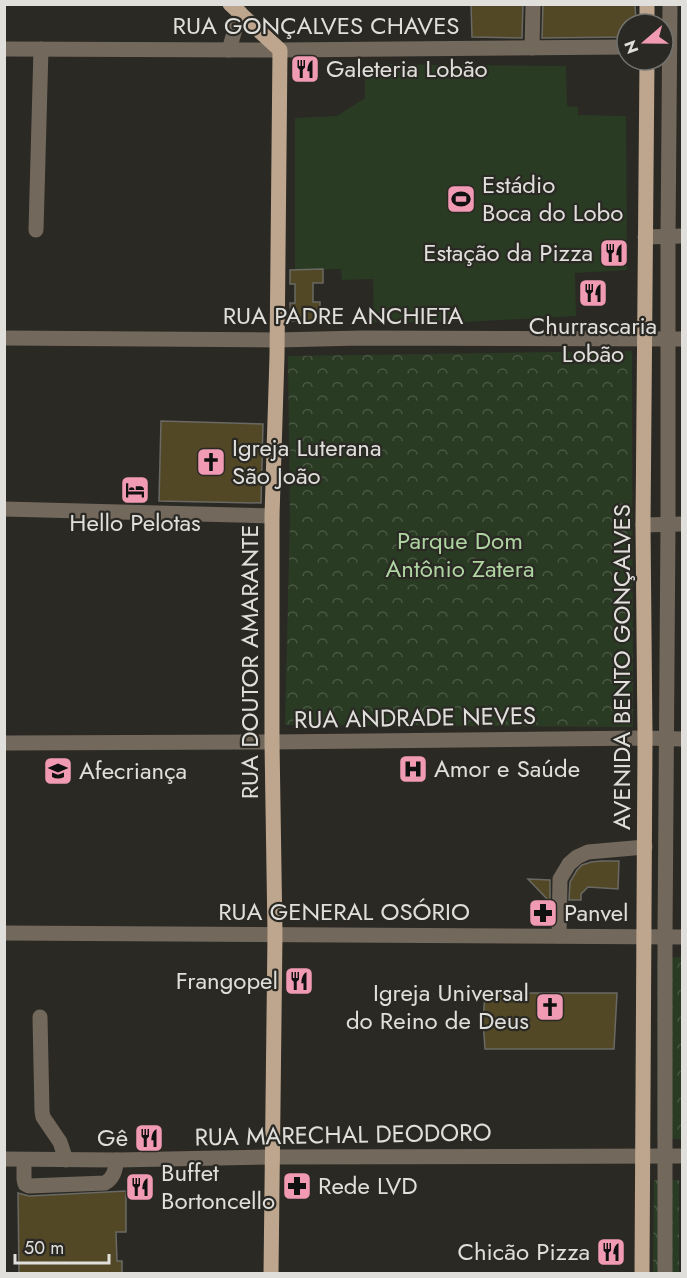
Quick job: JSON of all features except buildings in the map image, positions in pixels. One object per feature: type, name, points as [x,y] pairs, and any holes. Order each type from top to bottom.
[{"type":"main road","points":[[235,8],[280,50]]},
{"type":"main road","name":"RUA DOUTOR AMARANTE","points":[[271,1274],[274,934],[272,516],[277,340],[280,50]]},
{"type":"main road","name":"AVENIDA BENTO GONÇALVES","points":[[642,1274],[645,847],[643,525],[647,72]]},
{"type":"street","points":[[532,48],[533,4]]},
{"type":"street","points":[[229,50],[235,8]]},
{"type":"street","name":"RUA GONÇALVES CHAVES","points":[[4,49],[280,50],[615,47]]},
{"type":"street","points":[[36,230],[40,49]]},
{"type":"street","points":[[665,1274],[667,738],[675,524],[672,72]]},
{"type":"street","points":[[645,237],[675,236]]},
{"type":"street","name":"RUA PADRE ANCHIETA","points":[[4,338],[675,339]]},
{"type":"street","points":[[4,509],[272,516]]},
{"type":"street","points":[[643,525],[675,524]]},
{"type":"street","name":"RUA ANDRADE NEVES","points":[[4,743],[682,739]]},
{"type":"street","points":[[559,936],[560,879],[569,864],[588,852],[645,847]]},
{"type":"street","name":"RUA GENERAL OSÓRIO","points":[[4,933],[682,937]]},
{"type":"street","points":[[40,1017],[42,1111],[46,1122],[60,1142],[66,1160]]},
{"type":"street","name":"RUA MARECHAL DEODORO","points":[[4,1160],[682,1156]]},
{"type":"street","points":[[24,1160],[24,1179],[25,1184],[29,1186],[105,1183],[114,1175],[117,1160]]},
{"type":"green space","name":"Estádio Boca do Lobo","points":[[365,64],[566,66],[567,106],[578,107],[578,115],[626,116],[627,270],[575,273],[576,316],[466,322],[374,322],[373,279],[342,280],[341,269],[295,270],[295,118],[337,116],[365,98]]},
{"type":"green space","name":"Parque Dom Antônio Zatera","points":[[632,351],[633,727],[285,725],[290,518],[288,356]]},
{"type":"green space","points":[[682,957],[682,1139],[657,1139],[657,958]]},
{"type":"green space","points":[[654,1180],[679,1180],[679,1273],[653,1274]]},
{"type":"place","name":"Galeteria Lobão","points":[[305,69]]},
{"type":"place","name":"Estádio Boca do Lobo","points":[[461,199]]},
{"type":"place","name":"Estação da Pizza","points":[[614,253]]},
{"type":"place","name":"Churrascaria Lobão","points":[[593,293]]},
{"type":"place","name":"Igreja Luterana São João","points":[[211,462]]},
{"type":"place","name":"Hello Pelotas","points":[[135,490]]},
{"type":"place","name":"Amor e Saúde","points":[[413,769]]},
{"type":"place","name":"Afecriança","points":[[58,771]]},
{"type":"place","name":"Panvel","points":[[543,913]]},
{"type":"place","name":"Frangopel","points":[[299,981]]},
{"type":"place","name":"Igreja Universal do Reino de Deus","points":[[550,1007]]},
{"type":"place","name":"Gê","points":[[149,1138]]},
{"type":"place","name":"Rede LVD","points":[[297,1186]]},
{"type":"place","name":"Buffet Bortoncello","points":[[140,1187]]},
{"type":"place","name":"Chicão Pizza","points":[[611,1252]]}]
